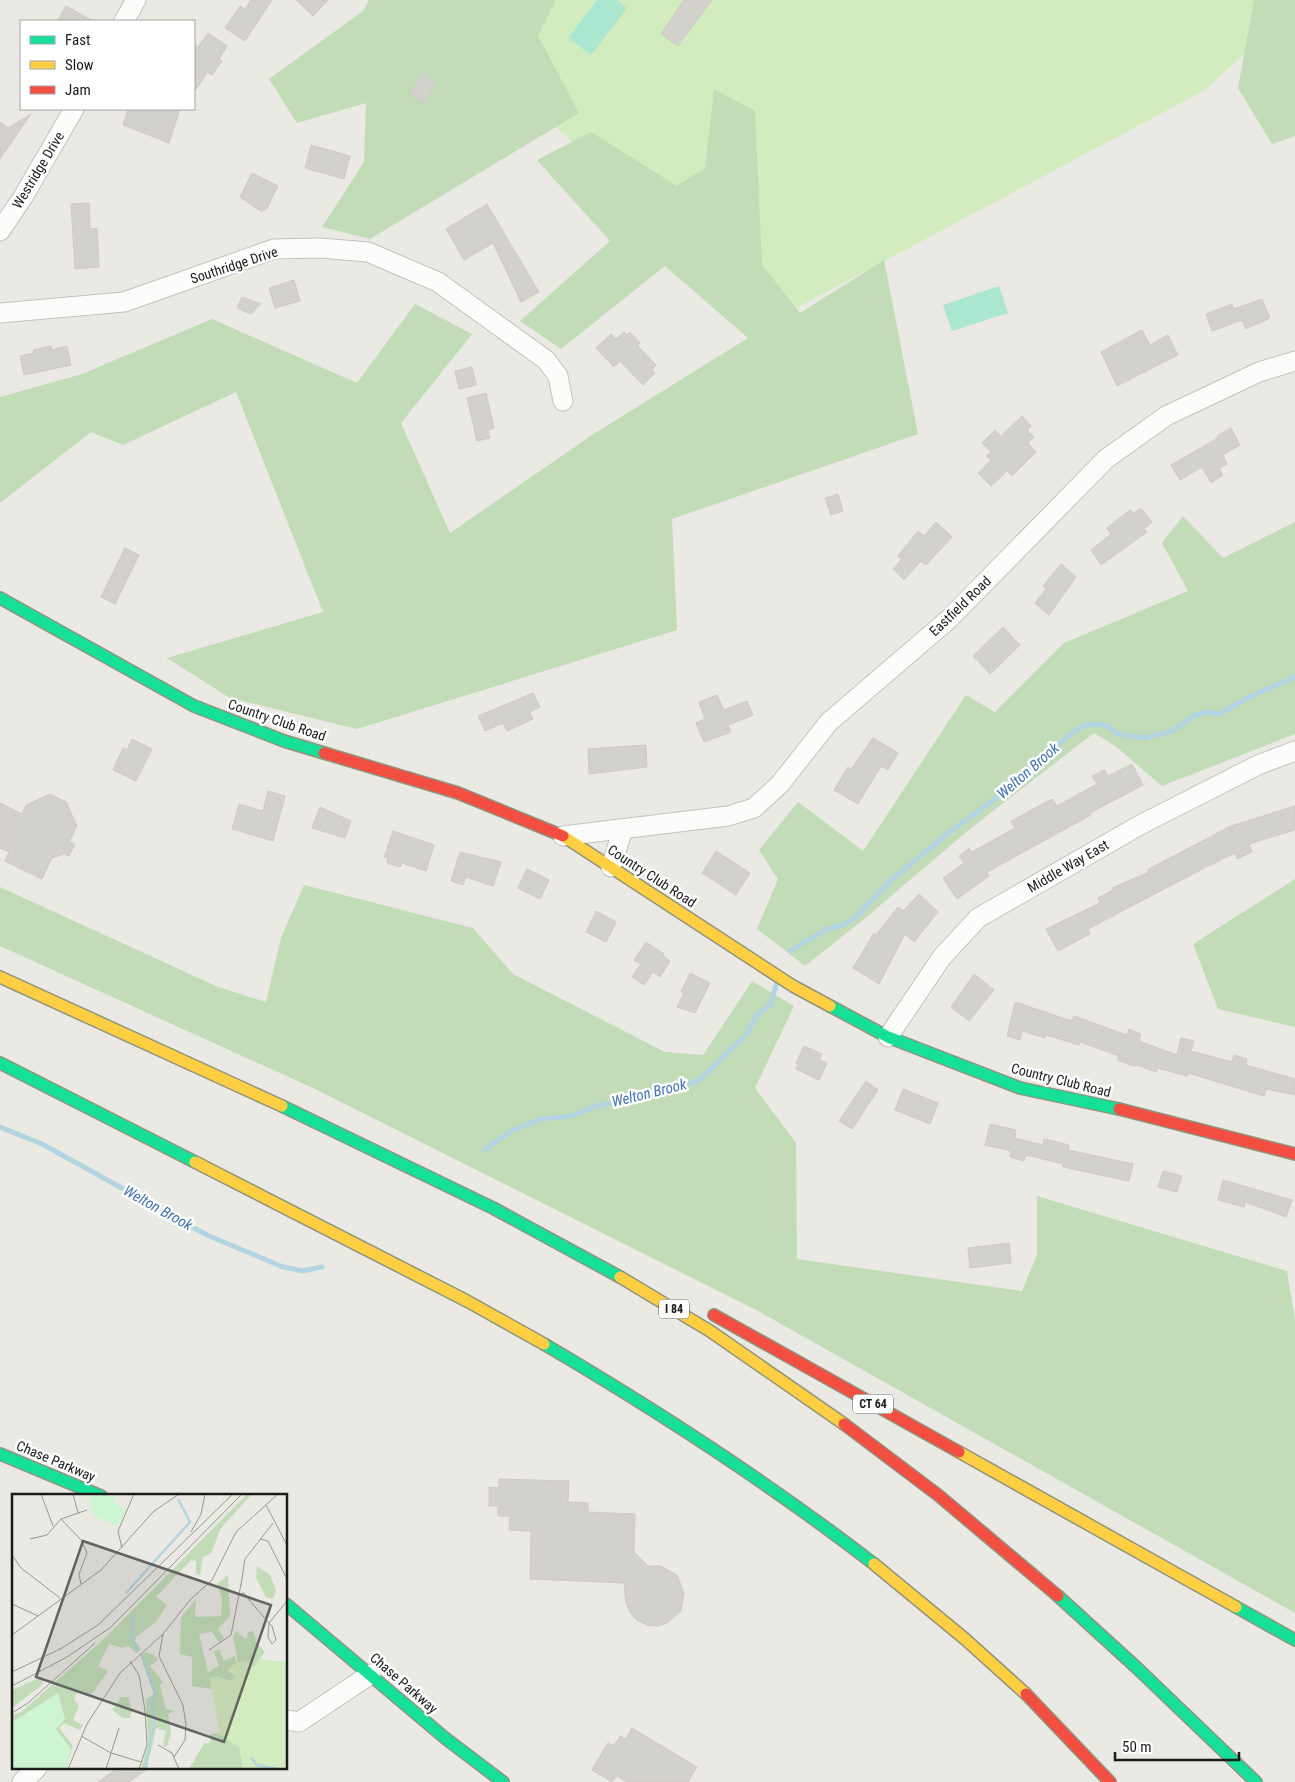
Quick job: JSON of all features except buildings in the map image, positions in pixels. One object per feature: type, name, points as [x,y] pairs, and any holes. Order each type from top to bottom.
[{"type":"main road","name":"Country Club Road","points":[[0,598],[68,634],[194,706],[284,741],[458,793],[563,836],[793,986],[888,1037],[1020,1088],[1110,1107],[1295,1154]]},
{"type":"main road","name":"I 84","points":[[0,977],[442,1183],[579,1253],[654,1297],[788,1384],[976,1527],[1098,1631],[1256,1782]]},
{"type":"main road","points":[[0,1063],[467,1301],[545,1343],[670,1418],[795,1503],[917,1597],[1031,1699],[1110,1782]]},
{"type":"main road","points":[[442,1183],[520,1216],[632,1270]]},
{"type":"main road","name":"CT 64","points":[[701,1307],[1295,1640]]},
{"type":"main road","name":"Chase Parkway","points":[[0,1454],[96,1494]]},
{"type":"main road","name":"Chase Parkway","points":[[288,1606],[445,1738],[503,1782]]},
{"type":"street","points":[[125,20],[136,0]]},
{"type":"street","name":"Westridge Drive","points":[[0,230],[23,198],[73,110]]},
{"type":"street","name":"Southridge Drive","points":[[1,312],[124,302],[274,249],[320,248],[368,252],[438,282],[546,360],[558,376],[563,401]]},
{"type":"street","name":"Eastfield Road","points":[[563,836],[728,816],[754,808],[780,784],[829,722],[949,619],[1106,459],[1166,416],[1259,372],[1295,361]]},
{"type":"street","name":"Middle Way East","points":[[888,1037],[942,957],[978,918],[1140,825],[1258,765],[1295,751]]},
{"type":"street","points":[[611,867],[623,829]]},
{"type":"street","points":[[288,1720],[299,1722],[371,1674]]},
{"type":"street","points":[[22,1782],[35,1770]]},
{"type":"green space","points":[[369,0],[556,0],[538,36],[579,113],[370,239],[322,227],[364,162],[366,103],[297,123],[269,79],[363,11]]},
{"type":"green space","points":[[494,0],[1295,0],[1295,136],[1272,144],[1238,88],[1245,53],[1205,90],[761,327],[664,228],[491,66]]},
{"type":"green space","points":[[597,0],[617,0],[627,8],[591,55],[568,38]]},
{"type":"green space","points":[[1254,0],[1295,0],[1295,136],[1272,144],[1238,88]]},
{"type":"green space","points":[[714,89],[755,111],[762,265],[800,313],[884,260],[918,434],[672,519],[677,630],[357,729],[230,698],[167,658],[323,612],[236,392],[123,445],[91,432],[0,503],[0,397],[82,374],[212,319],[357,383],[415,304],[472,334],[401,423],[450,533],[592,435],[748,338],[665,266],[561,349],[520,321],[610,241],[537,160],[591,132],[677,186],[705,168]]},
{"type":"green space","points":[[999,286],[1008,313],[952,331],[943,305]]},
{"type":"green space","points":[[1183,516],[1223,558],[1295,522],[1295,734],[1162,786],[1115,746],[1094,733],[971,828],[863,920],[805,966],[757,929],[778,879],[759,850],[798,802],[863,851],[966,695],[995,712],[1064,643],[1188,591],[1162,543]]},
{"type":"green space","points":[[1295,879],[1295,1027],[1218,1009],[1193,944]]},
{"type":"green space","points":[[304,885],[473,928],[513,974],[665,1052],[703,1055],[752,981],[794,1006],[755,1088],[796,1143],[797,1259],[1022,1291],[1037,1255],[1037,1196],[1287,1271],[1295,1320],[1295,1613],[760,1312],[315,1089],[0,946],[0,887],[218,987],[266,1002],[281,938]]},
{"type":"waterway","name":"Welton Brook","points":[[790,951],[827,929],[844,925],[855,918],[890,881],[947,834],[1014,785],[1048,751],[1081,727],[1092,724],[1106,725],[1118,734],[1145,738],[1173,731],[1193,716],[1207,712],[1220,714],[1249,697],[1295,677]]},
{"type":"waterway","name":"Welton Brook","points":[[484,1150],[513,1130],[541,1119],[572,1116],[594,1107],[698,1081],[746,1035],[757,1015],[771,1004],[776,985]]},
{"type":"waterway","name":"Welton Brook","points":[[0,1127],[42,1144],[207,1235],[283,1267],[303,1271],[322,1267]]},
{"type":"traffic: fast","points":[[0,598],[194,706],[284,741],[324,753]]},
{"type":"traffic: fast","points":[[830,1006],[888,1037],[1020,1088],[1119,1109]]},
{"type":"traffic: fast","points":[[0,1063],[195,1162]]},
{"type":"traffic: fast","points":[[282,1106],[493,1208],[620,1277]]},
{"type":"traffic: fast","points":[[544,1344],[629,1395],[754,1476],[874,1564]]},
{"type":"traffic: fast","points":[[0,1454],[96,1494]]},
{"type":"traffic: fast","points":[[1058,1596],[1137,1668],[1256,1782]]},
{"type":"traffic: fast","points":[[288,1606],[445,1738],[503,1782]]},
{"type":"traffic: fast","points":[[1236,1607],[1295,1640]]},
{"type":"traffic: slow","points":[[563,836],[793,986],[830,1006]]},
{"type":"traffic: slow","points":[[0,977],[282,1106]]},
{"type":"traffic: slow","points":[[195,1162],[467,1301],[544,1344]]},
{"type":"traffic: slow","points":[[620,1277],[710,1331],[844,1424]]},
{"type":"traffic: slow","points":[[959,1452],[1236,1607]]},
{"type":"traffic: slow","points":[[874,1564],[965,1639],[1026,1694]]},
{"type":"traffic: jam","points":[[324,753],[458,793],[563,836]]},
{"type":"traffic: jam","points":[[1119,1109],[1295,1154]]},
{"type":"traffic: jam","points":[[714,1315],[959,1452]]},
{"type":"traffic: jam","points":[[844,1424],[938,1495],[1058,1596]]},
{"type":"traffic: jam","points":[[1026,1694],[1110,1782]]}]
